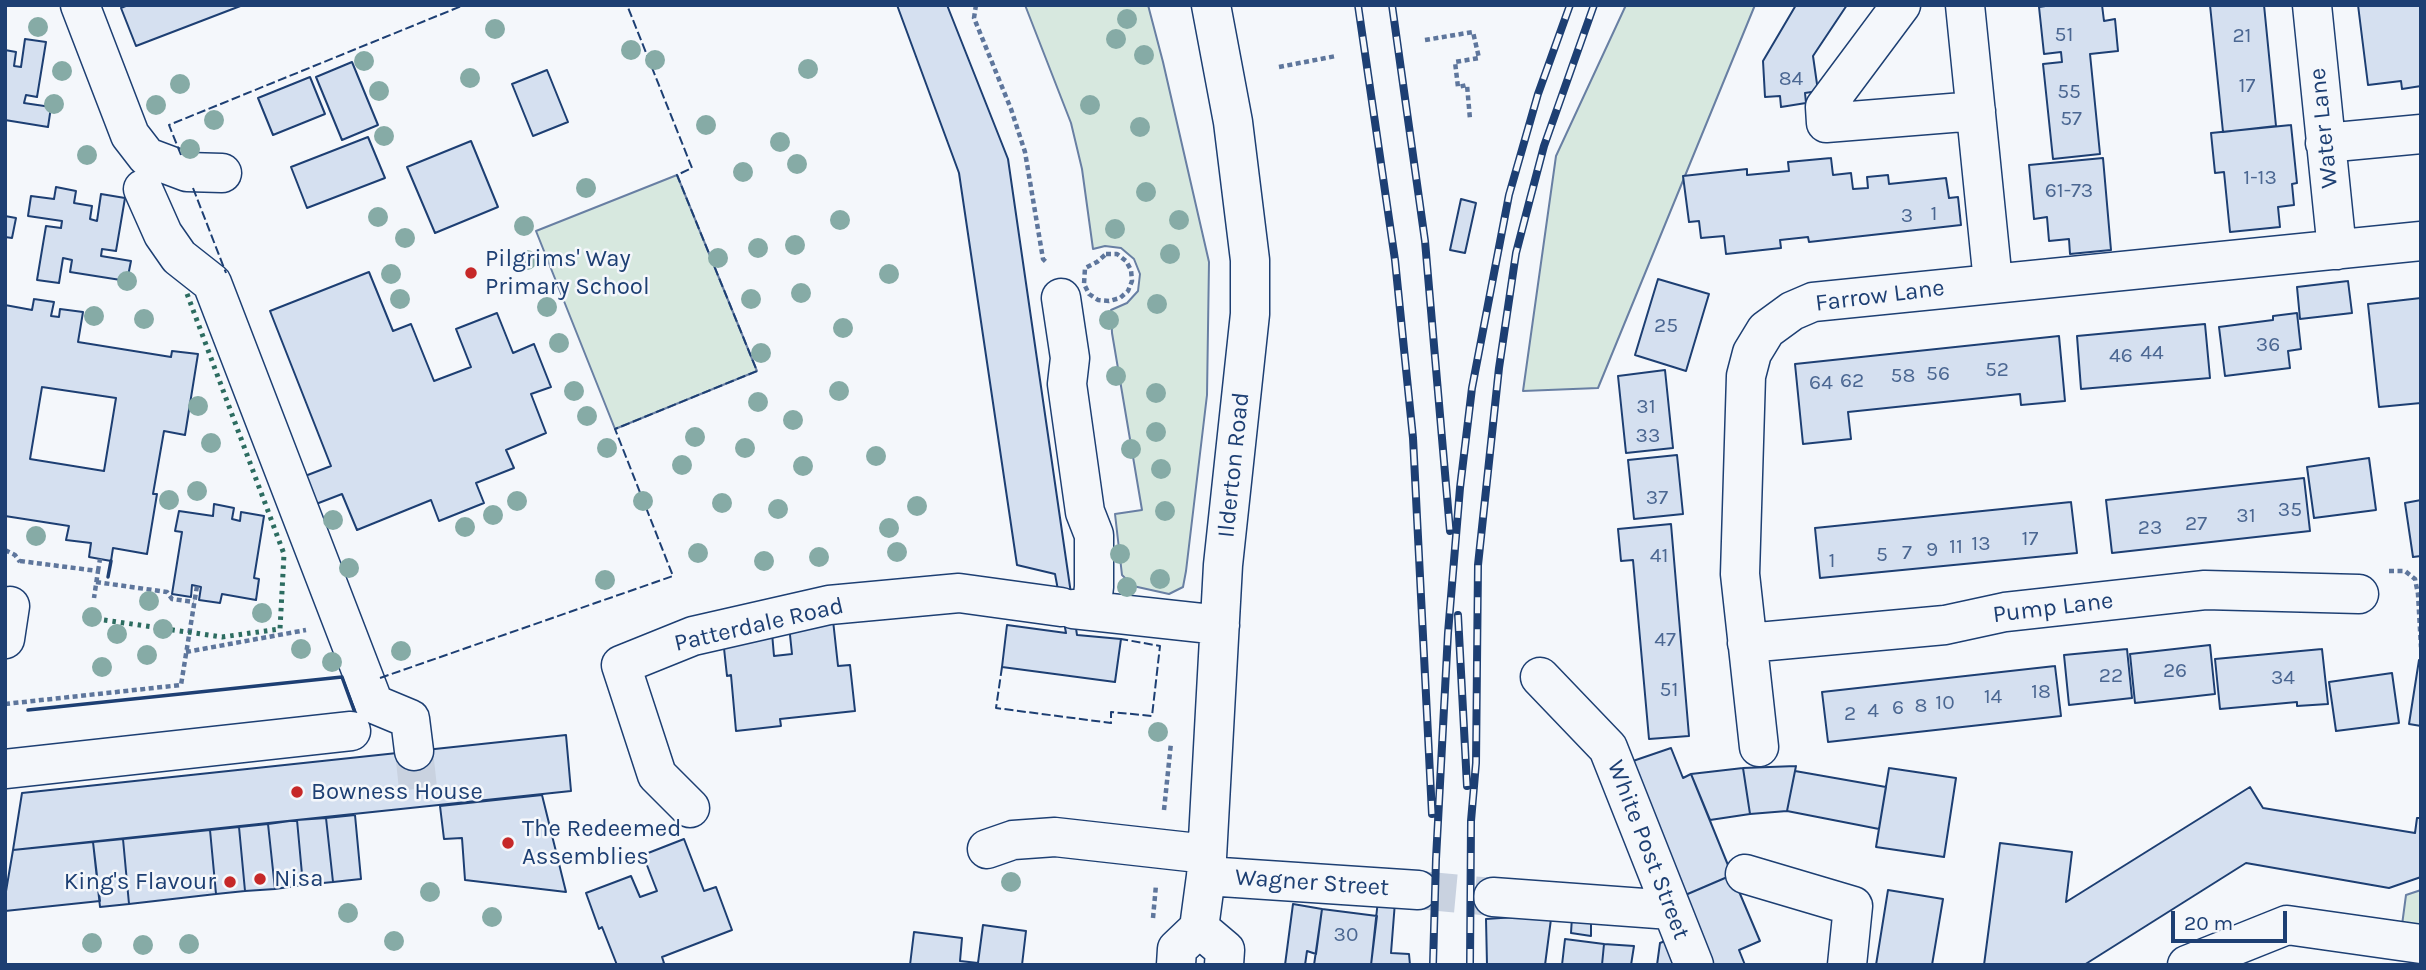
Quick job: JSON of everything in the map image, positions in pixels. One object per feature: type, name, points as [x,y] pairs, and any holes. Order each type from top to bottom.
[{"type":"street","points":[[80,5],[130,135],[148,157],[187,172],[222,173]]},
{"type":"street","name":"Ilderton Road","points":[[1199,928],[1206,865],[1223,565],[1250,314],[1250,260],[1233,122],[1211,5]]},
{"type":"street","points":[[1901,5],[1825,107],[1826,123],[1976,111]]},
{"type":"street","points":[[1965,5],[1993,282]]},
{"type":"street","name":"Water Lane","points":[[2312,5],[2336,250]]},
{"type":"street","points":[[2325,143],[2421,134]]},
{"type":"street","points":[[143,189],[163,234],[179,257],[212,283],[374,704],[410,719],[415,751]]},
{"type":"street","name":"Farrow Lane","points":[[1759,747],[1740,574],[1746,376],[1752,353],[1766,330],[1792,311],[1813,302],[2421,241]]},
{"type":"street","points":[[1061,298],[1070,358],[1067,384],[1072,422],[1085,513],[1094,535],[1094,587],[1075,609]]},
{"type":"street","name":"Pump Lane","points":[[1747,643],[1945,625],[2005,612],[2205,590],[2360,594]]},
{"type":"street","name":"Patterdale Road","points":[[690,808],[657,775],[621,665],[693,636],[829,605],[959,593],[1220,625]]},
{"type":"street","name":"White Post Street","points":[[1540,677],[1608,748],[1694,965]]},
{"type":"street","points":[[5,769],[351,731]]},
{"type":"street","name":"Wagner Street","points":[[987,849],[1013,840],[1055,837],[1206,865],[1418,890]]},
{"type":"street","points":[[1745,874],[1853,906],[1847,965]]},
{"type":"street","points":[[1493,897],[1671,910]]},
{"type":"street","points":[[2187,965],[2287,925],[2421,944]]},
{"type":"street","points":[[1176,965],[1177,949],[1199,928],[1225,950],[1224,965]]},
{"type":"path","points":[[976,5],[974,18],[1011,108],[1025,152],[1044,259],[1058,277],[1061,298]]},
{"type":"path","points":[[1425,40],[1473,32],[1479,58],[1455,62],[1458,87],[1467,85],[1470,119]]},
{"type":"path","points":[[1279,67],[1336,56]]},
{"type":"path","points":[[1106,254],[1117,254],[1126,261],[1131,270],[1132,281],[1128,291],[1120,298],[1098,300],[1089,294],[1084,284],[1084,268],[1106,254]]},
{"type":"path","points":[[94,598],[100,558]]},
{"type":"path","points":[[20,561],[98,571]]},
{"type":"path","points":[[2360,594],[2373,572],[2405,570],[2415,579],[2421,647]]},
{"type":"path","points":[[96,582],[167,592],[172,598],[194,602]]},
{"type":"path","points":[[5,704],[181,685],[197,586]]},
{"type":"path","points":[[186,652],[342,623]]},
{"type":"shaded area","points":[[1025,5],[1148,5],[1163,62],[1209,262],[1207,395],[1186,571],[1183,587],[1169,594],[1133,586],[1122,575],[1115,514],[1142,510],[1112,333],[1111,310],[1127,303],[1138,291],[1140,274],[1134,259],[1121,248],[1105,246],[1093,249],[1082,169],[1071,123]]},
{"type":"shaded area","points":[[1626,5],[1755,5],[1598,388],[1523,391],[1556,156]]},
{"type":"shaded area","points":[[677,175],[757,371],[615,429],[536,231]]},
{"type":"shaded area","points":[[2421,890],[2421,928],[2402,925],[2406,895]]},
{"type":"building","points":[[128,5],[243,5],[136,46],[121,8]]},
{"type":"building","points":[[897,5],[947,5],[1008,159],[1077,635],[1121,639],[1115,682],[1002,667],[1007,625],[1066,633],[1055,574],[1017,565],[959,173]]},
{"type":"building","points":[[1796,5],[1847,5],[1813,56],[1818,91],[1805,93],[1806,103],[1781,107],[1780,96],[1765,97],[1763,61]]},
{"type":"building","points":[[2102,5],[2104,21],[2115,19],[2118,51],[2090,54],[2100,154],[2053,159],[2043,64],[2062,62],[2061,52],[2044,54],[2039,7]]},
{"type":"building","points":[[2210,5],[2264,5],[2276,126],[2223,132]]},
{"type":"building","points":[[2358,5],[2421,5],[2421,86],[2402,89],[2401,81],[2368,85]]},
{"type":"building","points":[[25,39],[46,42],[37,97],[26,95],[24,103],[51,107],[48,127],[5,120],[5,50],[16,52],[14,66],[21,67]]},
{"type":"building","points":[[352,62],[378,125],[342,140],[316,77]]},
{"type":"building","points":[[547,70],[568,122],[533,136],[512,84]]},
{"type":"building","points":[[310,77],[325,114],[273,135],[258,98]]},
{"type":"building","points":[[2291,125],[2297,183],[2292,184],[2294,205],[2278,207],[2280,227],[2230,232],[2224,172],[2215,173],[2211,133]]},
{"type":"building","points":[[368,137],[385,178],[307,208],[291,167]]},
{"type":"building","points":[[471,141],[498,207],[435,233],[407,167]]},
{"type":"building","points":[[1831,158],[1833,175],[1851,173],[1853,189],[1868,188],[1867,177],[1888,175],[1889,184],[1946,178],[1949,198],[1958,197],[1961,225],[1809,242],[1808,237],[1780,240],[1781,248],[1726,254],[1724,236],[1701,238],[1699,221],[1689,222],[1683,176],[1747,169],[1747,175],[1789,171],[1788,162]]},
{"type":"building","points":[[2103,158],[2111,250],[2070,254],[2069,239],[2049,241],[2047,217],[2034,219],[2029,165]]},
{"type":"building","points":[[56,187],[76,191],[74,203],[92,206],[90,219],[97,221],[101,194],[125,198],[116,251],[102,249],[101,256],[131,261],[127,281],[70,272],[72,260],[63,258],[59,283],[37,280],[46,226],[61,228],[62,221],[28,216],[31,196],[54,199]]},
{"type":"building","points":[[1461,199],[1476,203],[1465,253],[1450,250]]},
{"type":"building","points":[[5,216],[16,218],[12,238],[5,237]]},
{"type":"building","points":[[369,272],[393,331],[411,324],[434,381],[471,367],[456,329],[497,313],[513,353],[534,344],[551,387],[531,394],[546,433],[506,450],[514,468],[476,483],[484,503],[439,521],[431,500],[357,530],[342,494],[316,504],[305,476],[331,466],[270,311]]},
{"type":"building","points":[[1658,279],[1709,294],[1686,371],[1635,355]]},
{"type":"building","points":[[2348,281],[2352,313],[2300,319],[2297,287]]},
{"type":"building","points":[[2421,298],[2421,403],[2379,407],[2368,304]]},
{"type":"building","points":[[34,299],[54,302],[51,316],[59,317],[60,309],[83,312],[78,342],[171,357],[172,351],[198,354],[185,435],[164,431],[153,494],[157,494],[147,554],[113,548],[111,561],[89,557],[91,543],[66,540],[69,526],[5,516],[5,305],[32,310]],"holes":[[[42,387],[116,398],[104,471],[30,459]]]},
{"type":"building","points":[[2297,313],[2301,349],[2288,351],[2290,368],[2225,376],[2219,327],[2273,320],[2273,316]]},
{"type":"building","points":[[2205,324],[2210,378],[2081,389],[2077,336]]},
{"type":"building","points":[[2059,336],[2065,401],[2021,405],[2020,394],[1848,412],[1851,439],[1803,444],[1795,364]]},
{"type":"building","points":[[1665,370],[1673,448],[1626,453],[1618,376]]},
{"type":"building","points":[[1677,455],[1683,514],[1634,519],[1628,460]]},
{"type":"building","points":[[2369,458],[2376,510],[2314,518],[2307,467]]},
{"type":"building","points":[[2304,478],[2310,531],[2112,553],[2106,500]]},
{"type":"building","points":[[2421,500],[2421,556],[2413,557],[2405,503]]},
{"type":"building","points":[[2071,502],[2077,553],[1820,578],[1815,528]]},
{"type":"building","points":[[214,504],[234,508],[232,519],[240,521],[241,512],[264,516],[254,578],[259,579],[256,600],[222,594],[220,603],[199,600],[201,587],[192,585],[191,597],[172,594],[182,532],[175,531],[179,511],[213,516]]},
{"type":"building","points":[[1671,524],[1689,736],[1649,739],[1633,560],[1621,561],[1618,529]]},
{"type":"building","points":[[832,611],[838,666],[850,665],[855,711],[780,719],[781,726],[736,731],[731,675],[727,676],[723,639],[772,633],[774,656],[792,654],[788,616]]},
{"type":"building","points":[[2210,645],[2215,694],[2135,703],[2130,654]]},
{"type":"building","points":[[2127,649],[2132,698],[2069,705],[2064,655]]},
{"type":"building","points":[[2322,649],[2328,704],[2297,706],[2297,702],[2220,709],[2215,659]]},
{"type":"building","points":[[2421,660],[2421,726],[2409,724]]},
{"type":"building","points":[[2055,666],[2061,716],[1828,742],[1822,692]]},
{"type":"building","points":[[2392,673],[2399,723],[2336,731],[2329,682]]},
{"type":"building","name":"Bowness House","points":[[566,735],[571,791],[13,850],[22,793]]},
{"type":"building","points":[[1671,748],[1683,778],[1691,774],[1732,875],[1683,896],[1630,762]]},
{"type":"building","points":[[1796,766],[1787,811],[1750,814],[1743,768]]},
{"type":"building","points":[[1743,768],[1750,814],[1710,820],[1691,774]]},
{"type":"building","points":[[1889,768],[1956,778],[1944,857],[1876,847]]},
{"type":"building","points":[[1795,771],[1886,787],[1879,829],[1787,811]]},
{"type":"building","points":[[2250,787],[2263,808],[2415,833],[2417,818],[2421,818],[2421,877],[2389,888],[2246,863],[2084,965],[1984,965],[2000,843],[2072,852],[2066,902]]},
{"type":"building","name":"The Redeemed Assemblies","points":[[542,795],[566,892],[465,880],[462,838],[444,839],[440,806]]},
{"type":"building","points":[[355,815],[361,879],[333,882],[326,818]]},
{"type":"building","points":[[326,818],[333,882],[303,885],[297,820]]},
{"type":"building","points":[[297,820],[303,885],[275,889],[268,824]]},
{"type":"building","points":[[268,824],[275,889],[245,891],[239,827]]},
{"type":"building","points":[[239,827],[245,891],[216,894],[210,830]]},
{"type":"building","points":[[210,830],[216,894],[129,904],[123,839]]},
{"type":"building","points":[[123,839],[129,904],[100,907],[93,842]]},
{"type":"building","points":[[684,839],[704,891],[716,887],[732,930],[662,957],[664,963],[660,965],[617,965],[602,927],[599,929],[586,893],[631,876],[640,897],[657,891],[643,855]]},
{"type":"building","points":[[93,842],[100,901],[5,911],[13,850]]},
{"type":"building","points":[[1732,875],[1760,941],[1739,950],[1745,965],[1711,965],[1683,896]]},
{"type":"building","points":[[1888,890],[1943,899],[1932,965],[1876,965]]},
{"type":"building","points":[[1378,900],[1395,902],[1391,953],[1409,954],[1410,965],[1371,965]]},
{"type":"building","points":[[1293,904],[1322,909],[1316,954],[1307,951],[1305,965],[1285,965]]},
{"type":"building","points":[[1322,909],[1377,916],[1371,965],[1314,965]]},
{"type":"building","points":[[1530,916],[1551,919],[1545,965],[1487,965],[1486,919]]},
{"type":"building","points":[[1572,917],[1591,920],[1591,936],[1571,933]]},
{"type":"building","points":[[983,925],[1026,931],[1022,965],[910,965],[914,932],[962,938],[960,961],[978,963]]},
{"type":"building","points":[[1565,939],[1604,944],[1602,965],[1562,965]]},
{"type":"building","points":[[1665,941],[1677,965],[1657,965],[1660,943]]},
{"type":"building","points":[[1604,944],[1634,946],[1631,965],[1602,965]]},
{"type":"tunnel","points":[[414,751],[420,807]]},
{"type":"tunnel","points":[[1418,890],[1493,897]]},
{"type":"railway","points":[[1358,5],[1395,260],[1413,438],[1432,814]]},
{"type":"railway","points":[[1392,5],[1425,241],[1450,531]]},
{"type":"railway","points":[[1433,965],[1448,633],[1460,488],[1472,388],[1509,195],[1538,94],[1570,5]]},
{"type":"railway","points":[[1470,965],[1478,565],[1499,368],[1516,253],[1530,199],[1544,146],[1594,5]]},
{"type":"railway","points":[[1458,615],[1467,786]]},
{"type":"hedge","points":[[104,620],[222,637],[280,629],[284,554],[186,291]]},
{"type":"fence","points":[[181,155],[169,125],[464,5]]},
{"type":"fence","points":[[380,678],[673,576],[615,429],[757,371],[677,175],[692,168],[627,5]]},
{"type":"fence","points":[[193,188],[226,273]]},
{"type":"fence","points":[[1002,667],[996,708],[1111,723],[1111,712],[1152,716],[1160,646],[1121,639]]},
{"type":"wall","points":[[108,577],[111,561]]},
{"type":"wall","points":[[28,710],[342,677],[354,710]]},
{"type":"place","name":"Pilgrims' Way Primary School","points":[[471,273]]},
{"type":"place","name":"Bowness House","points":[[297,792]]},
{"type":"place","name":"The Redeemed Assemblies","points":[[508,843]]},
{"type":"place","name":"Nisa","points":[[260,879]]},
{"type":"place","name":"King's Flavour","points":[[230,882]]}]
